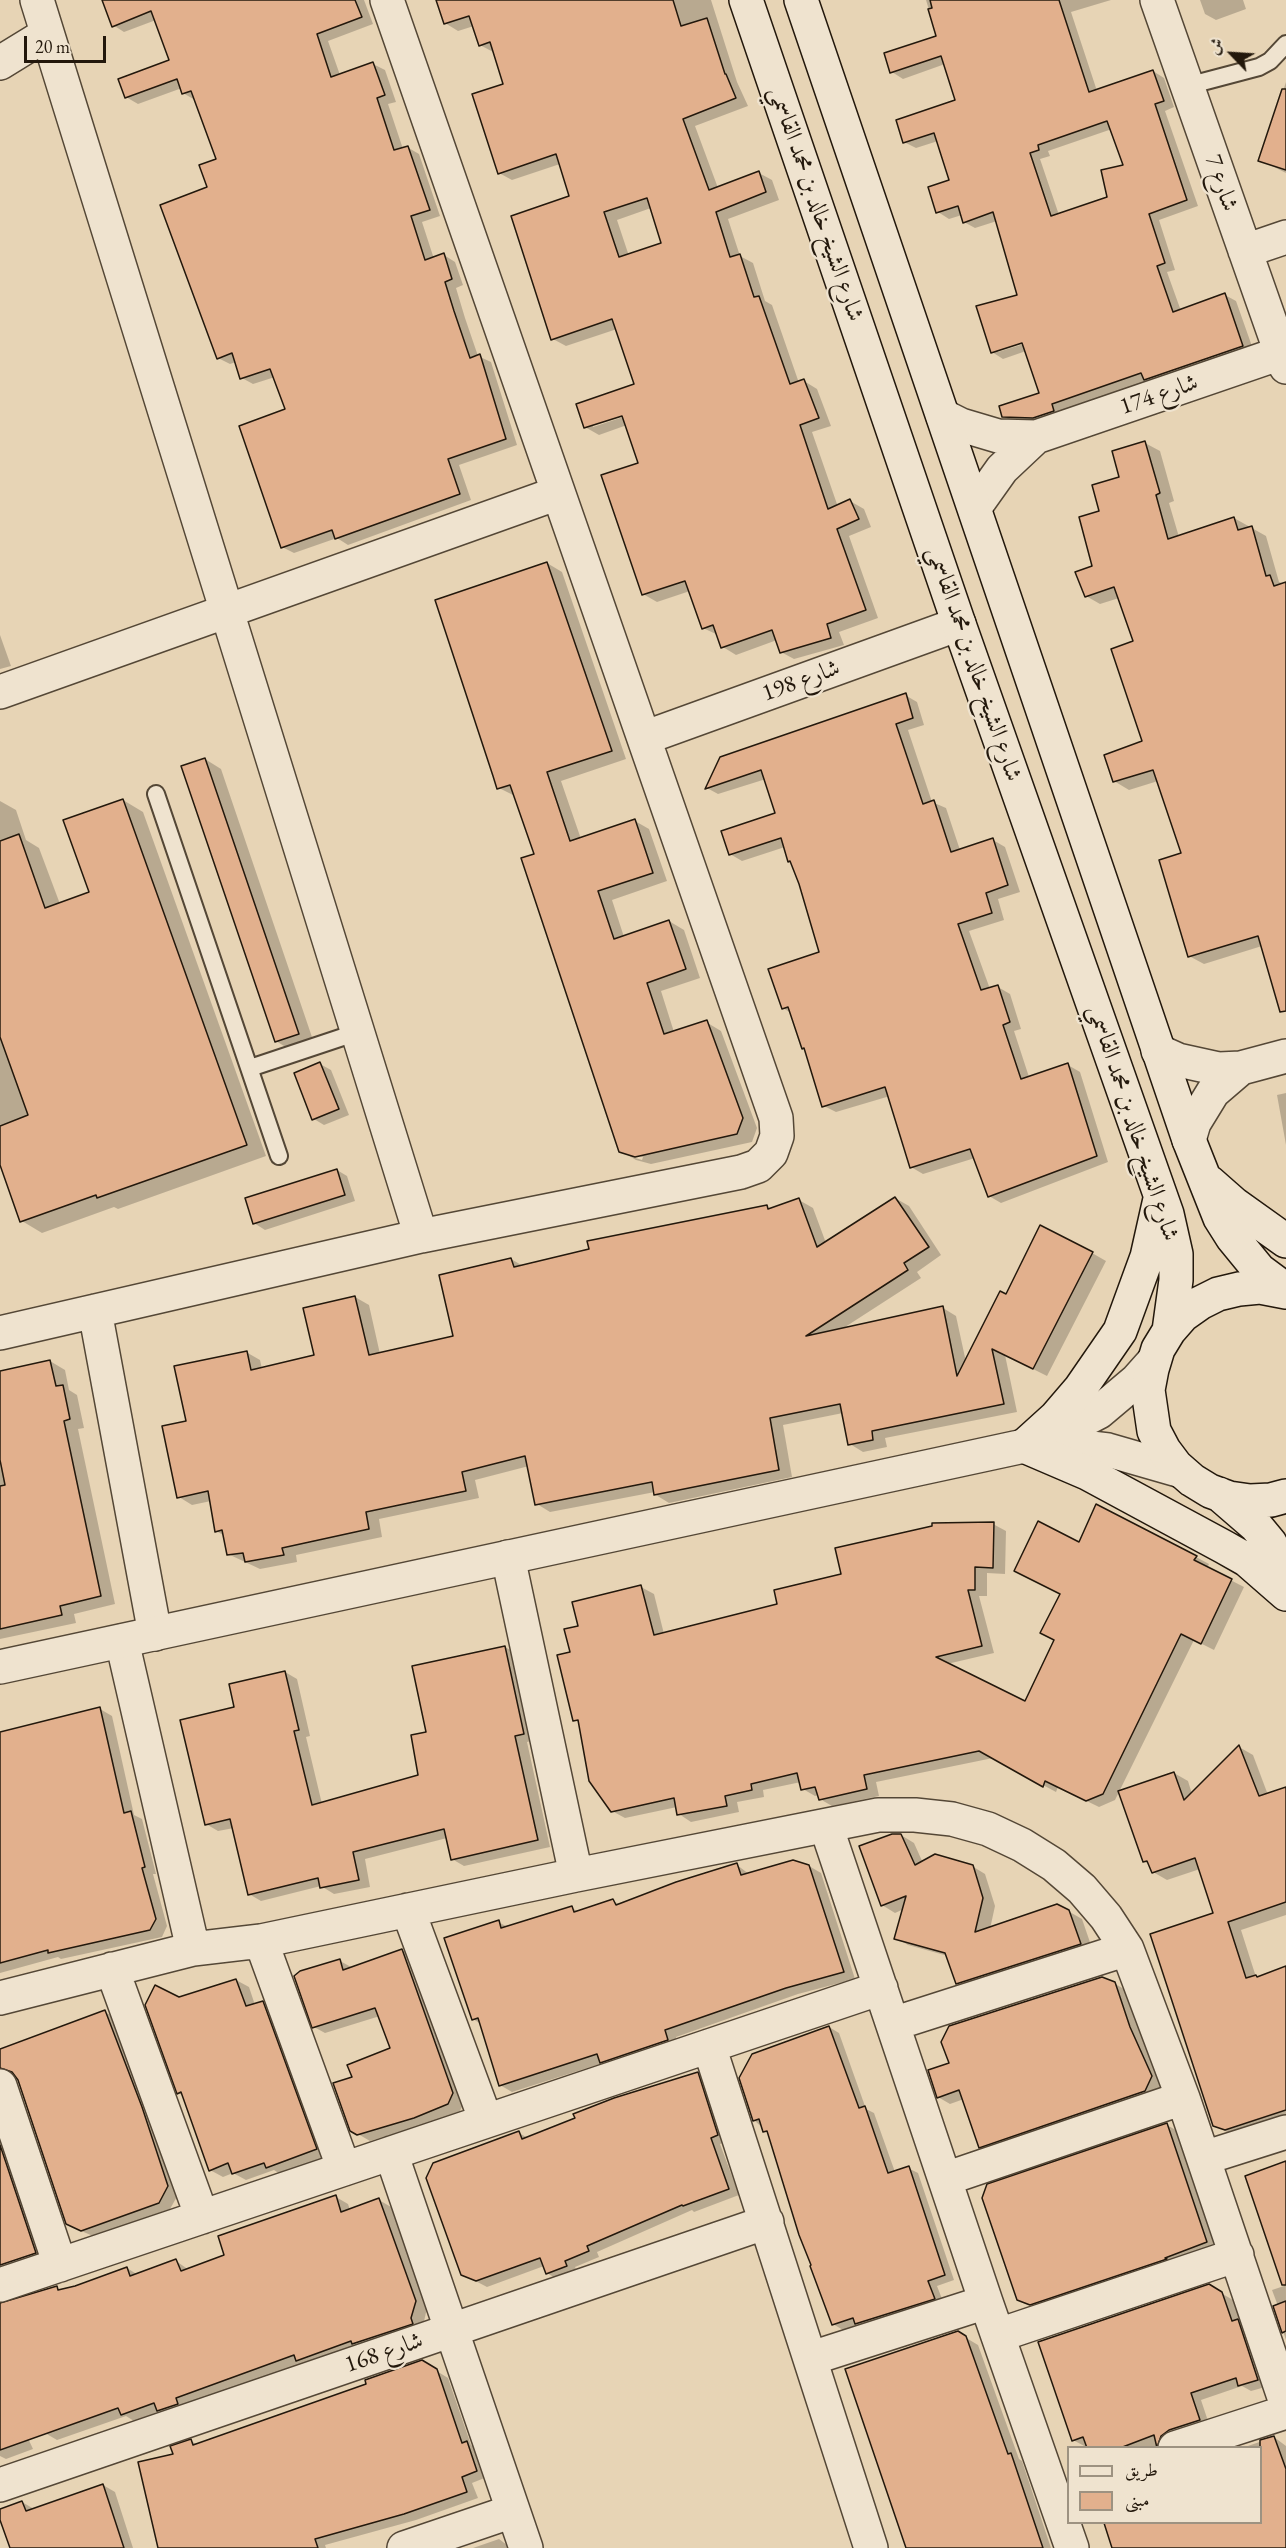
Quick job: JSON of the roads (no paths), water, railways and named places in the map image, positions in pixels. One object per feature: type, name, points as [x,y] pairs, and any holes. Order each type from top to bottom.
[{"type":"street","points":[[37,0],[421,1236]]},
{"type":"street","points":[[0,1333],[421,1236],[741,1172],[758,1166],[771,1153],[777,1136],[776,1118],[387,0]]},
{"type":"street","name":"شارع الشيخ خالد بن محمد القاسمي","points":[[746,0],[959,624],[1161,1194],[1173,1234],[1176,1254],[1174,1306],[1169,1331]]},
{"type":"street","name":"شارع الشيخ خالد بن محمد القاسمي","points":[[801,0],[1189,1140],[1220,1218],[1238,1246],[1259,1270],[1286,1291]]},
{"type":"street","name":"شارع 7","points":[[1157,0],[1283,360]]},
{"type":"street","points":[[0,63],[47,34]]},
{"type":"street","points":[[1245,251],[1286,237]]},
{"type":"street","name":"شارع 174","points":[[943,416],[979,432],[998,436],[1036,437],[1283,360]]},
{"type":"street","name":"شارع 174","points":[[975,507],[1002,469],[1036,437]]},
{"type":"street","points":[[0,692],[558,493]]},
{"type":"street","name":"شارع 198","points":[[644,738],[959,624]]},
{"type":"street","points":[[1158,1051],[1198,1065],[1240,1068],[1286,1056]]},
{"type":"street","points":[[1189,1140],[1194,1123],[1213,1092],[1240,1068]]},
{"type":"street","points":[[1203,1176],[1234,1204],[1286,1240]]},
{"type":"street","points":[[1023,1446],[1056,1417],[1080,1389],[1120,1330],[1147,1257],[1161,1194]]},
{"type":"street","points":[[0,1667],[1023,1446],[1054,1435],[1099,1412],[1137,1380],[1153,1362],[1169,1331],[1200,1303],[1218,1294],[1239,1289],[1260,1287],[1286,1291]]},
{"type":"street","points":[[95,1311],[155,1634]]},
{"type":"street","points":[[1153,1362],[1148,1390],[1154,1431],[1164,1450],[1181,1471],[1192,1480],[1217,1493],[1256,1526],[1270,1543],[1286,1570]]},
{"type":"street","points":[[1023,1446],[1057,1444],[1108,1450],[1181,1471]]},
{"type":"street","points":[[1023,1446],[1087,1473],[1224,1547],[1247,1560],[1286,1594]]},
{"type":"street","points":[[1217,1493],[1250,1501],[1271,1500],[1286,1496]]},
{"type":"street","points":[[508,1557],[576,1875]]},
{"type":"street","points":[[122,1641],[193,1949]]},
{"type":"street","points":[[0,1998],[193,1949],[261,1941],[878,1815],[915,1815],[952,1820],[988,1829],[1054,1864],[1094,1903],[1127,1949],[1183,2098],[1286,2403]]},
{"type":"street","points":[[826,1826],[986,2302],[1059,2484],[1067,2523]]},
{"type":"street","points":[[408,1910],[486,2121]]},
{"type":"street","points":[[261,1941],[344,2169]]},
{"type":"street","points":[[893,2024],[1127,1949]]},
{"type":"street","points":[[112,1970],[202,2217]]},
{"type":"street","points":[[0,2285],[880,1988]]},
{"type":"street","points":[[709,2046],[812,2358],[871,2548]]},
{"type":"street","points":[[0,2086],[60,2265]]},
{"type":"street","points":[[945,2179],[1183,2098]]},
{"type":"street","points":[[1204,2158],[1286,2132]]},
{"type":"street","points":[[391,2153],[526,2548]]},
{"type":"street","name":"شارع 168","points":[[0,2485],[767,2222]]},
{"type":"street","points":[[999,2336],[1237,2255]]},
{"type":"street","points":[[812,2358],[986,2302]]},
{"type":"street","points":[[1181,2446],[1286,2412]]},
{"type":"street","points":[[404,2548],[513,2511]]},
{"type":"street","points":[[1067,2524],[1072,2548]]},
{"type":"lane","points":[[1187,86],[1259,67],[1270,61],[1286,44]]},
{"type":"lane","points":[[156,794],[279,1156]]},
{"type":"lane","points":[[250,1068],[358,1032]]}]
